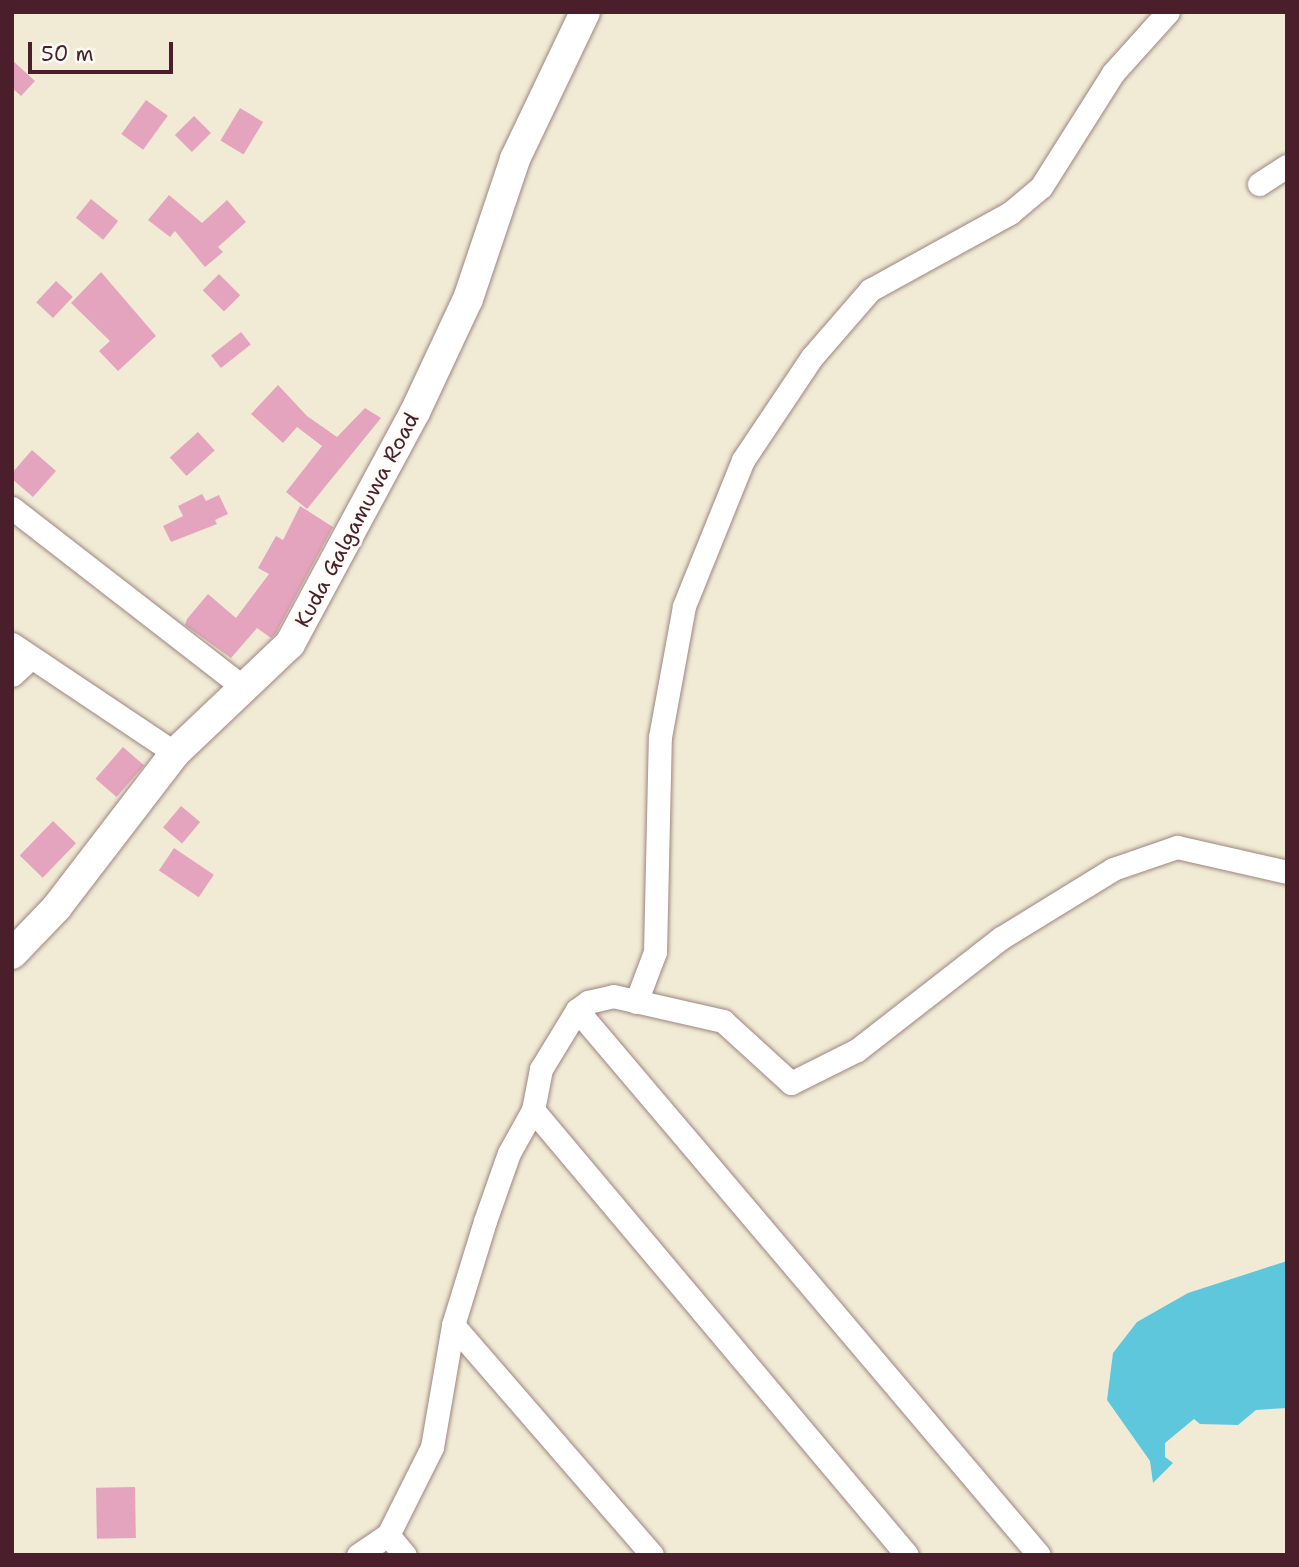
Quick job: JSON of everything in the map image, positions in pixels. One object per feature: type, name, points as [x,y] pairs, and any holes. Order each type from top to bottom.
[{"type":"street","name":"Kuda Galgamuwa Road","points":[[12,954],[57,907],[175,753],[290,644],[415,412],[468,299],[515,159],[585,12]]},
{"type":"street","points":[[636,1002],[655,952],[660,737],[684,606],[743,460],[812,356],[870,290],[1010,213],[1041,187],[1113,73],[1168,12]]},
{"type":"street","points":[[1259,184],[1287,166]]},
{"type":"street","points":[[12,508],[244,688]]},
{"type":"street","points":[[12,675],[22,651],[175,753]]},
{"type":"street","points":[[358,1555],[388,1535],[432,1447],[453,1325],[509,1153],[533,1110],[541,1069],[577,1010],[588,1002],[613,996],[723,1021],[791,1083],[858,1050],[1001,938],[1113,869],[1177,847],[1287,872]]},
{"type":"street","points":[[577,1010],[1039,1555]]},
{"type":"street","points":[[533,1110],[907,1555]]},
{"type":"street","points":[[453,1325],[652,1555]]},
{"type":"street","points":[[388,1535],[405,1555]]},
{"type":"water","points":[[1287,1261],[1287,1408],[1256,1410],[1238,1425],[1200,1424],[1194,1419],[1165,1443],[1165,1457],[1173,1463],[1153,1483],[1150,1461],[1107,1400],[1113,1353],[1137,1322],[1188,1293]]},
{"type":"building","points":[[12,60],[35,81],[21,96],[12,88]]},
{"type":"building","points":[[146,100],[168,116],[143,150],[121,134]]},
{"type":"building","points":[[240,108],[263,122],[244,154],[220,141]]},
{"type":"building","points":[[194,116],[211,133],[192,152],[175,135]]},
{"type":"building","points":[[169,195],[202,223],[227,200],[246,222],[218,247],[223,252],[205,267],[175,231],[170,237],[148,220]]},
{"type":"building","points":[[91,199],[118,221],[103,240],[76,218]]},
{"type":"building","points":[[101,272],[156,336],[118,371],[99,351],[110,341],[71,303]]},
{"type":"building","points":[[219,274],[240,295],[224,311],[203,290]]},
{"type":"building","points":[[56,281],[73,297],[53,318],[36,302]]},
{"type":"building","points":[[241,332],[251,345],[221,368],[211,355]]},
{"type":"building","points":[[278,385],[307,416],[337,437],[365,408],[381,418],[307,509],[286,492],[322,446],[297,427],[283,443],[251,414]]},
{"type":"building","points":[[198,432],[215,451],[186,476],[170,457]]},
{"type":"building","points":[[32,450],[56,471],[33,497],[12,479],[12,473]]},
{"type":"building","points":[[202,494],[206,501],[219,495],[228,514],[215,520],[217,524],[171,542],[163,526],[183,516],[178,506]]},
{"type":"building","points":[[300,506],[333,527],[276,633],[271,638],[257,628],[231,658],[185,625],[187,619],[208,594],[236,618],[269,574],[258,568],[276,536],[283,540]]},
{"type":"building","points":[[123,747],[144,765],[117,797],[95,779]]},
{"type":"building","points":[[181,806],[200,822],[182,844],[163,827]]},
{"type":"building","points":[[53,821],[76,843],[43,878],[20,856]]},
{"type":"building","points":[[174,848],[214,875],[199,897],[159,870]]},
{"type":"building","points":[[135,1487],[136,1538],[97,1539],[96,1488]]}]
